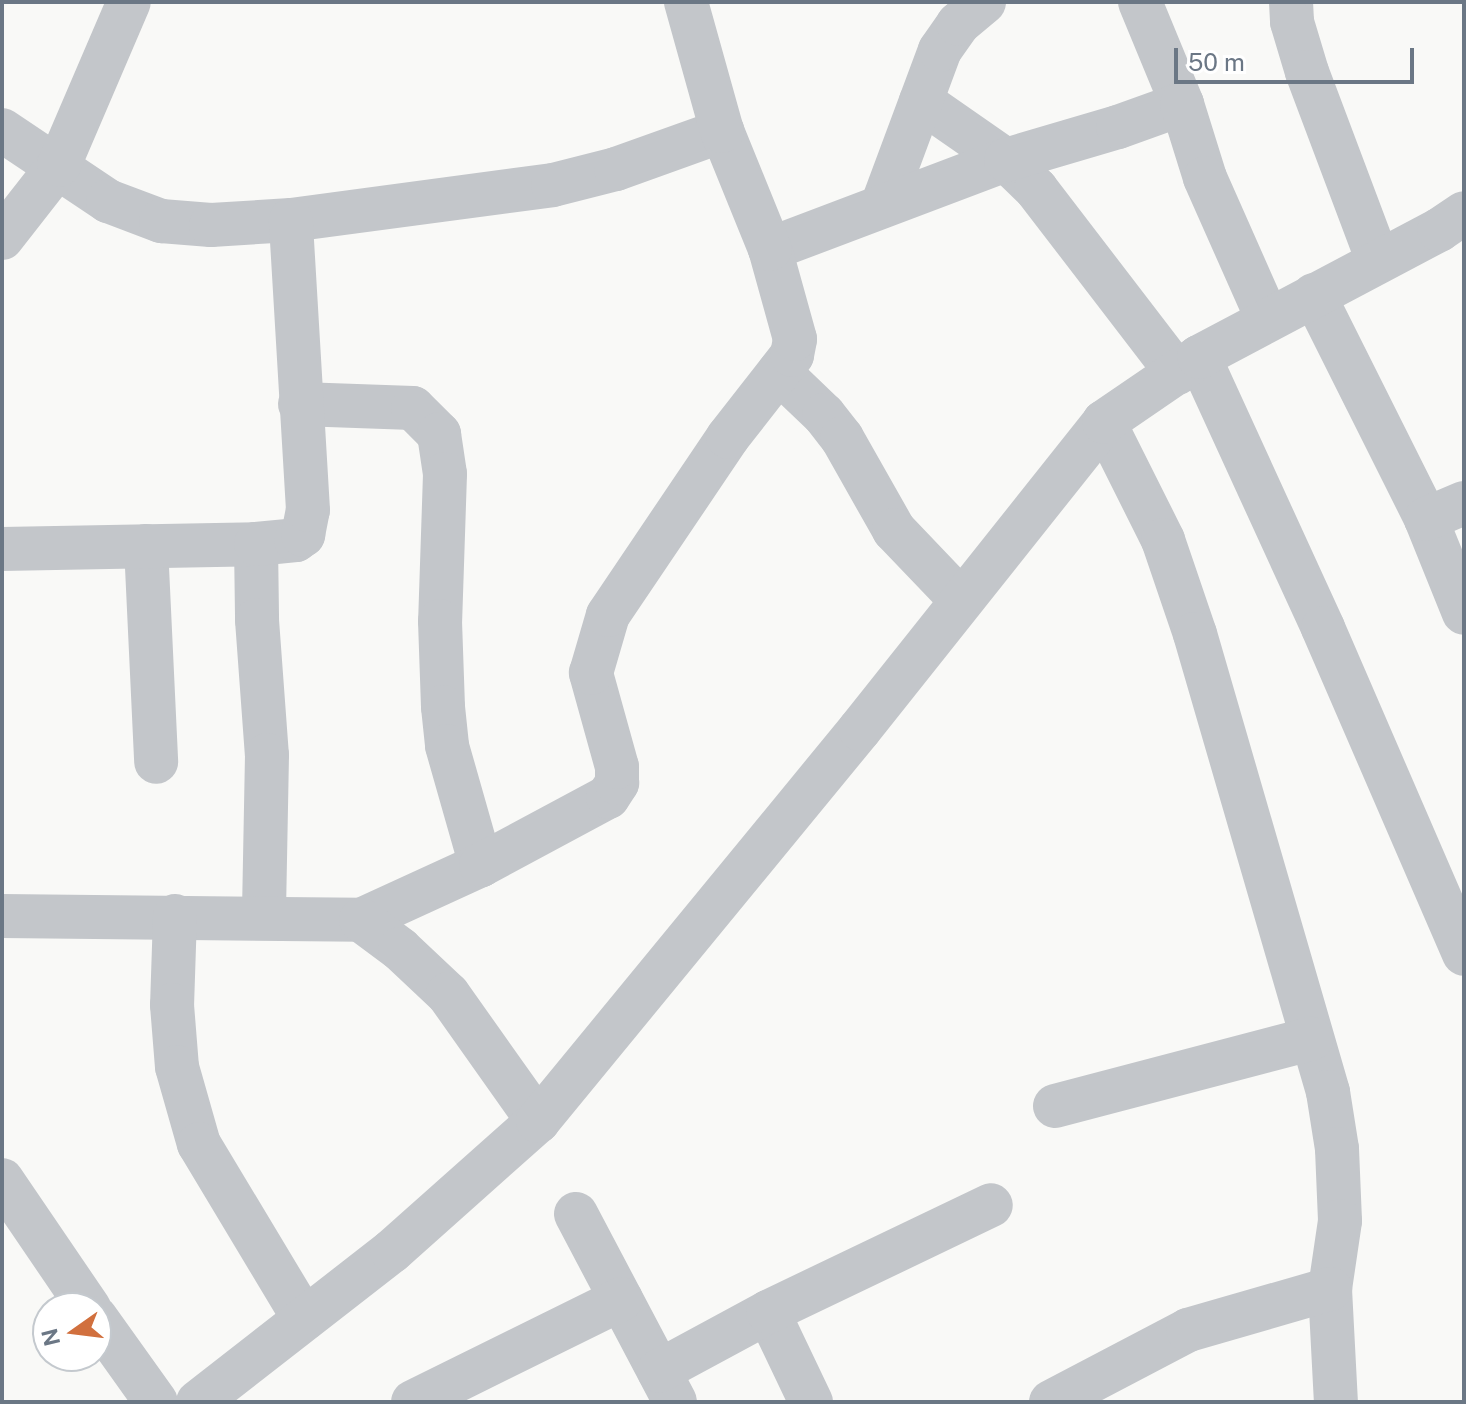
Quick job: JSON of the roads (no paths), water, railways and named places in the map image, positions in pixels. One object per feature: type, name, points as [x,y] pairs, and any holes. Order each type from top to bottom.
[{"type":"street","points":[[2,238],[59,165],[129,2]]},
{"type":"street","points":[[2,916],[361,920],[481,865],[608,797],[617,783],[617,767],[591,673],[608,615],[728,437],[792,355],[795,339],[770,249],[722,131],[686,2]]},
{"type":"street","points":[[882,206],[940,50],[958,24],[984,2]]},
{"type":"street","points":[[1140,2],[1182,104],[1205,178],[1268,320]]},
{"type":"street","points":[[1291,2],[1292,22],[1307,72],[1378,261]]},
{"type":"street","points":[[921,101],[1006,160],[1036,189],[1188,365],[1323,628],[1464,954]]},
{"type":"street","points":[[770,249],[1006,160],[1118,127],[1182,104]]},
{"type":"street","points":[[2,130],[59,165],[108,201],[161,221],[211,225],[291,220],[553,185],[616,169],[722,131]]},
{"type":"street","points":[[208,1399],[392,1251],[538,1121],[1104,422],[1188,365],[1464,213]]},
{"type":"street","points":[[2,549],[256,544],[296,540],[307,530],[291,220]]},
{"type":"street","points":[[1314,295],[1445,511],[1464,613]]},
{"type":"street","points":[[779,372],[809,398],[842,438],[894,530],[961,600]]},
{"type":"street","points":[[300,404],[413,408],[439,434],[445,474],[440,621],[443,707],[447,746],[481,865]]},
{"type":"street","points":[[1104,422],[1163,540],[1191,621],[1328,1092],[1337,1149],[1340,1221],[1330,1289],[1336,1402]]},
{"type":"street","points":[[256,544],[257,620],[267,755],[264,917]]},
{"type":"street","points":[[146,546],[156,762]]},
{"type":"street","points":[[175,916],[172,1005],[177,1067],[199,1144],[304,1319]]},
{"type":"street","points":[[361,920],[400,949],[448,994],[538,1121]]},
{"type":"street","points":[[1055,1106],[1311,1039]]},
{"type":"street","points":[[2,1180],[78,1292]]},
{"type":"street","points":[[576,1214],[621,1299],[664,1392],[768,1312],[991,1205]]},
{"type":"street","points":[[1051,1402],[1188,1330],[1330,1289]]},
{"type":"street","points":[[413,1402],[621,1299]]},
{"type":"street","points":[[768,1312],[811,1402]]},
{"type":"street","points":[[112,1340],[156,1402]]}]
